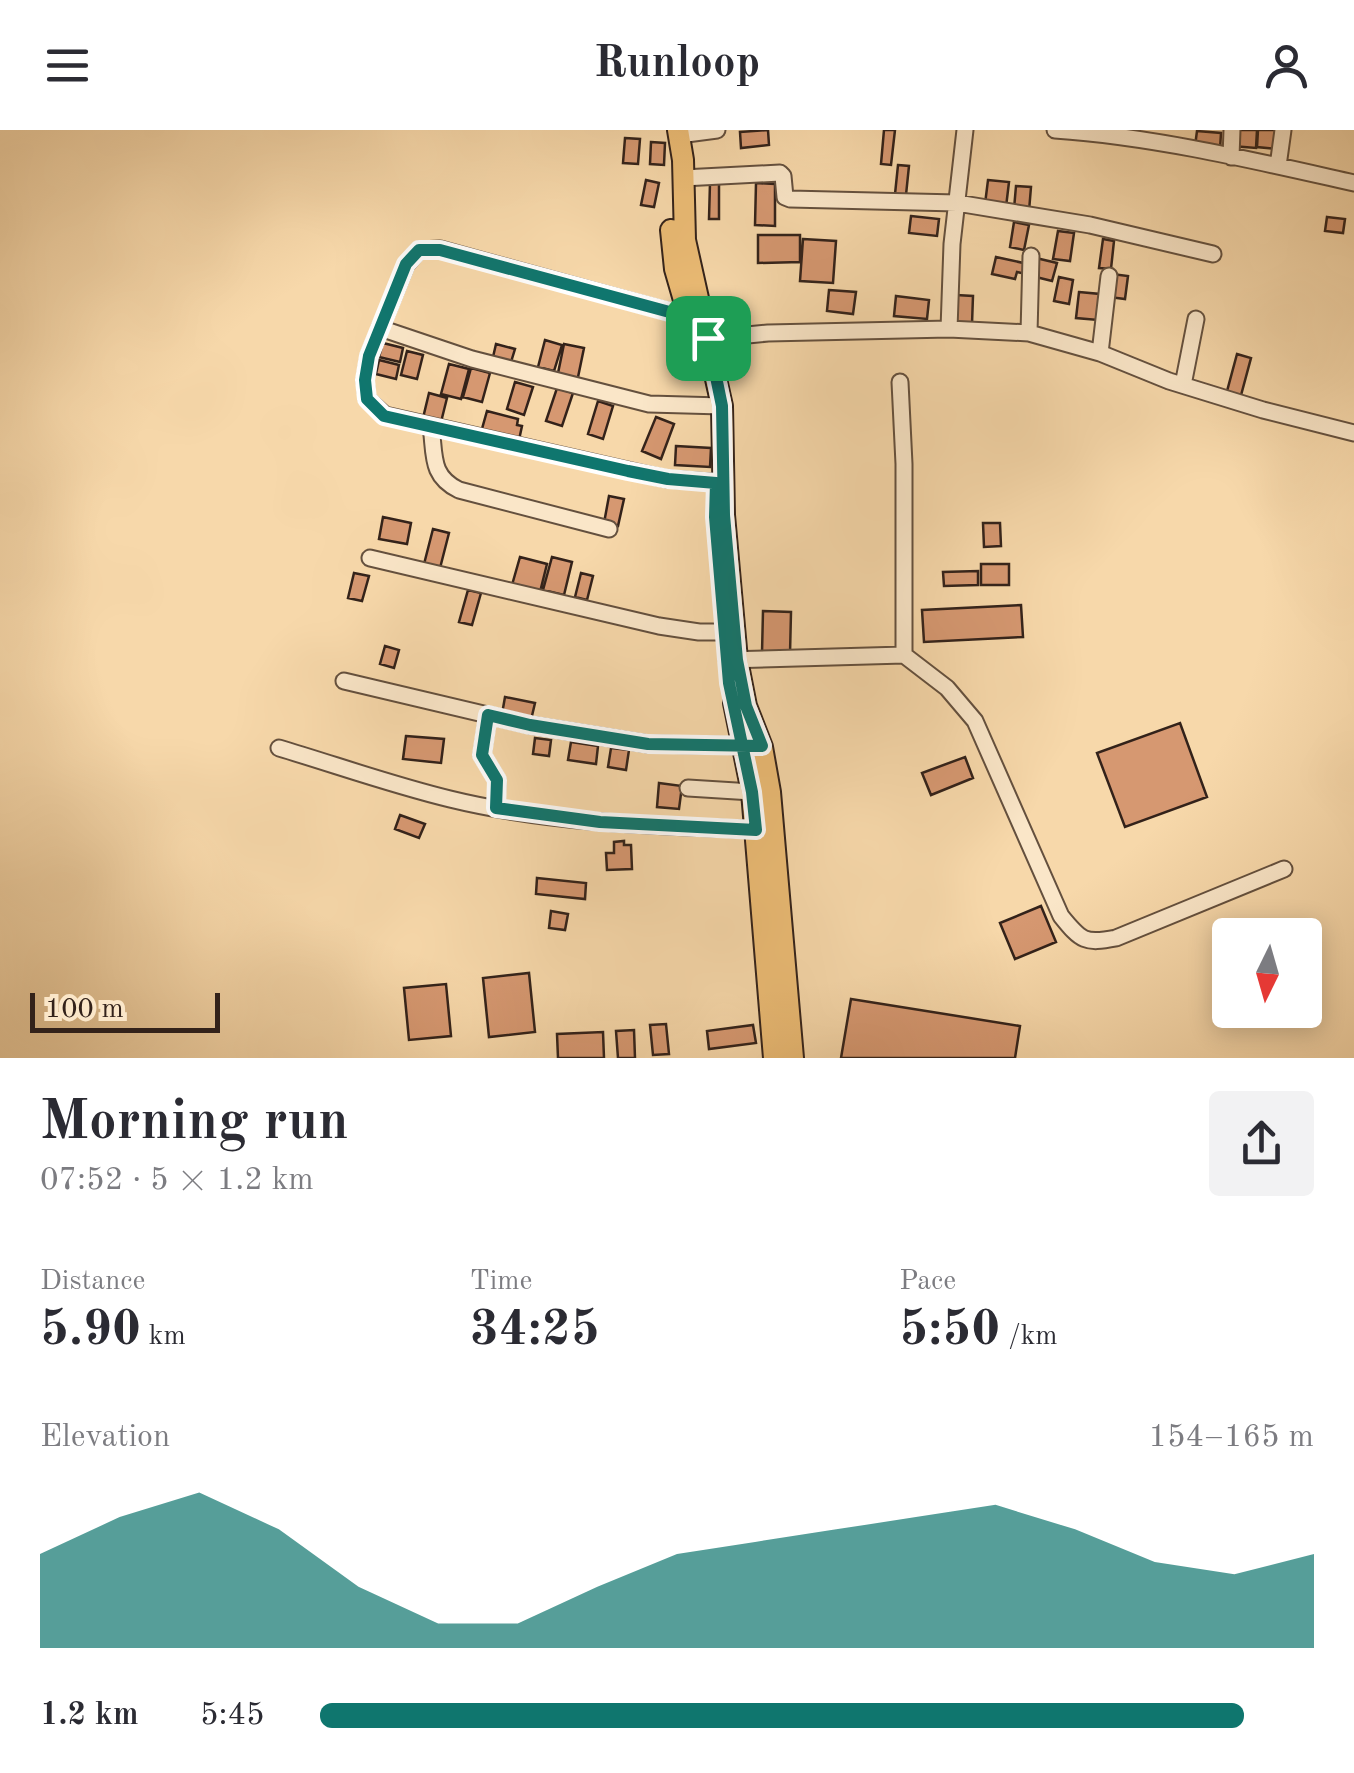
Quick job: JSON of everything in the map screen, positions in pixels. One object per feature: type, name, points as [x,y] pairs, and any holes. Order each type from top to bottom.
[{"type":"main road","points":[[678,132],[685,240],[718,406],[732,660],[746,706],[752,746],[752,792],[765,830]]},
{"type":"main road","points":[[678,177],[670,217],[676,268],[688,317],[702,339]]},
{"type":"main road","points":[[752,746],[770,792],[765,830],[778,992],[774,1058]]},
{"type":"main road","points":[[778,992],[793,1058]]},
{"type":"street","points":[[678,132],[716,130]]},
{"type":"street","points":[[948,329],[952,244],[965,130]]},
{"type":"street","points":[[1055,130],[1098,132],[1354,183]]},
{"type":"street","points":[[1231,156],[1232,130]]},
{"type":"street","points":[[1278,166],[1283,130]]},
{"type":"street","points":[[678,177],[780,173],[785,197],[790,199],[957,203],[1090,225],[1213,254]]},
{"type":"street","points":[[688,317],[440,250],[419,250],[406,264],[369,356],[367,399],[384,416],[648,475],[720,483]]},
{"type":"street","points":[[1030,333],[1031,256]]},
{"type":"street","points":[[1100,354],[1109,276]]},
{"type":"street","points":[[1184,385],[1196,319]]},
{"type":"street","points":[[380,328],[472,359],[650,404],[718,406]]},
{"type":"street","points":[[702,339],[948,329],[1030,333],[1263,410],[1354,434]]},
{"type":"street","points":[[900,382],[904,655]]},
{"type":"street","points":[[431,426],[436,470],[446,484],[609,529]]},
{"type":"street","points":[[370,558],[659,626],[730,632]]},
{"type":"street","points":[[732,660],[904,655],[947,688],[975,722],[1062,916],[1075,934],[1090,943],[1116,938],[1284,869]]},
{"type":"street","points":[[344,681],[530,725],[648,744],[752,746]]},
{"type":"street","points":[[488,715],[482,755],[497,780],[496,808]]},
{"type":"street","points":[[279,748],[450,799],[496,808],[600,822],[765,830]]},
{"type":"street","points":[[688,788],[752,792]]},
{"type":"building","points":[[768,130],[769,145],[741,148],[740,132]]},
{"type":"building","points":[[884,130],[895,130],[891,165],[881,164]]},
{"type":"building","points":[[1234,130],[1257,130],[1256,148],[1232,146]]},
{"type":"building","points":[[1258,130],[1278,130],[1278,149],[1257,147]]},
{"type":"building","points":[[1197,131],[1221,133],[1220,149],[1195,146]]},
{"type":"building","points":[[625,138],[640,139],[638,164],[623,163]]},
{"type":"building","points":[[651,142],[665,143],[664,165],[650,164]]},
{"type":"building","points":[[898,165],[909,166],[906,195],[895,194]]},
{"type":"building","points":[[646,180],[659,183],[654,207],[641,205]]},
{"type":"building","points":[[988,180],[1009,182],[1006,207],[985,204]]},
{"type":"building","points":[[710,183],[719,183],[719,219],[709,219]]},
{"type":"building","points":[[756,183],[775,184],[775,226],[755,225]]},
{"type":"building","points":[[1016,186],[1031,187],[1029,211],[1014,209]]},
{"type":"building","points":[[911,216],[939,219],[937,236],[909,233]]},
{"type":"building","points":[[1327,217],[1345,219],[1343,233],[1325,231]]},
{"type":"building","points":[[1014,222],[1029,225],[1024,250],[1010,247]]},
{"type":"building","points":[[1058,231],[1074,233],[1070,261],[1053,259]]},
{"type":"building","points":[[758,235],[800,235],[800,262],[758,263]]},
{"type":"building","points":[[803,239],[836,241],[833,283],[800,281]]},
{"type":"building","points":[[1103,239],[1114,241],[1111,269],[1099,268]]},
{"type":"building","points":[[996,257],[1028,264],[1026,274],[1017,272],[1015,279],[992,274]]},
{"type":"building","points":[[1036,258],[1057,263],[1052,281],[1032,276]]},
{"type":"building","points":[[1112,274],[1128,276],[1125,299],[1109,297]]},
{"type":"building","points":[[1059,277],[1073,280],[1069,304],[1054,301]]},
{"type":"building","points":[[829,290],[856,292],[853,314],[827,311]]},
{"type":"building","points":[[1079,292],[1100,294],[1098,320],[1076,318]]},
{"type":"building","points":[[956,295],[973,296],[972,324],[954,323]]},
{"type":"building","points":[[896,296],[929,300],[927,319],[894,316]]},
{"type":"building","points":[[545,340],[562,345],[554,371],[538,367]]},
{"type":"building","points":[[383,343],[403,348],[400,362],[379,357]]},
{"type":"building","points":[[496,344],[515,349],[511,362],[493,357]]},
{"type":"building","points":[[564,344],[584,348],[577,382],[557,378]]},
{"type":"building","points":[[407,351],[423,355],[417,379],[401,375]]},
{"type":"building","points":[[1237,354],[1251,358],[1240,399],[1226,395]]},
{"type":"building","points":[[379,360],[399,365],[396,379],[376,374]]},
{"type":"building","points":[[449,364],[469,369],[461,399],[441,394]]},
{"type":"building","points":[[471,368],[490,373],[482,402],[463,397]]},
{"type":"building","points":[[515,382],[533,387],[524,415],[507,409]]},
{"type":"building","points":[[557,388],[573,393],[562,426],[546,421]]},
{"type":"building","points":[[429,393],[447,398],[441,422],[423,418]]},
{"type":"building","points":[[598,401],[613,406],[603,439],[588,434]]},
{"type":"building","points":[[487,411],[518,419],[517,425],[522,426],[519,440],[480,436]]},
{"type":"building","points":[[656,417],[674,424],[661,459],[642,451]]},
{"type":"building","points":[[676,446],[711,448],[710,467],[675,465]]},
{"type":"building","points":[[609,496],[624,499],[618,526],[604,523]]},
{"type":"building","points":[[383,517],[411,523],[407,544],[379,539]]},
{"type":"building","points":[[983,523],[1000,523],[1001,546],[984,547]]},
{"type":"building","points":[[433,529],[449,533],[439,572],[423,568]]},
{"type":"building","points":[[520,557],[547,564],[540,592],[512,585]]},
{"type":"building","points":[[552,557],[572,562],[564,595],[543,590]]},
{"type":"building","points":[[981,564],[1009,564],[1009,585],[981,585]]},
{"type":"building","points":[[978,571],[978,585],[944,586],[943,572]]},
{"type":"building","points":[[354,573],[369,576],[362,601],[348,598]]},
{"type":"building","points":[[581,573],[593,576],[587,600],[575,597]]},
{"type":"building","points":[[468,590],[481,593],[472,625],[459,622]]},
{"type":"building","points":[[1021,605],[1023,637],[924,642],[922,610]]},
{"type":"building","points":[[763,611],[791,612],[790,654],[762,653]]},
{"type":"building","points":[[385,646],[399,650],[394,668],[380,664]]},
{"type":"building","points":[[505,697],[535,703],[531,720],[502,714]]},
{"type":"building","points":[[1180,723],[1207,797],[1125,827],[1097,753]]},
{"type":"building","points":[[406,736],[444,739],[441,763],[403,759]]},
{"type":"building","points":[[535,738],[551,740],[549,756],[533,754]]},
{"type":"building","points":[[571,742],[598,746],[596,764],[568,760]]},
{"type":"building","points":[[611,748],[629,750],[626,770],[608,767]]},
{"type":"building","points":[[965,757],[973,778],[931,795],[922,773]]},
{"type":"building","points":[[659,783],[682,786],[679,809],[657,807]]},
{"type":"building","points":[[400,815],[425,824],[419,838],[395,829]]},
{"type":"building","points":[[624,841],[624,845],[631,845],[632,869],[607,870],[606,853],[614,853],[614,842]]},
{"type":"building","points":[[537,878],[586,883],[585,899],[536,894]]},
{"type":"building","points":[[1041,906],[1056,942],[1015,959],[1000,923]]},
{"type":"building","points":[[551,911],[568,914],[565,930],[549,928]]},
{"type":"building","points":[[529,973],[535,1032],[489,1037],[483,978]]},
{"type":"building","points":[[446,984],[451,1036],[409,1040],[404,988]]},
{"type":"building","points":[[851,999],[1020,1026],[1015,1058],[841,1058]]},
{"type":"building","points":[[666,1024],[669,1054],[653,1055],[650,1025]]},
{"type":"building","points":[[753,1025],[756,1043],[709,1049],[707,1031]]},
{"type":"building","points":[[634,1030],[635,1058],[618,1058],[616,1031]]},
{"type":"building","points":[[603,1032],[604,1058],[558,1058],[557,1034]]},
{"type":"route","points":[[708,338],[696,340],[688,317],[440,250],[419,250],[406,264],[369,356],[365,380],[367,399],[384,416],[628,471],[716,483],[715,517],[729,683],[743,746],[752,792],[756,830],[600,822],[496,808],[497,780],[482,755],[488,715],[648,744],[743,746],[762,746],[746,706],[737,660],[724,515],[722,406],[708,338]]}]
